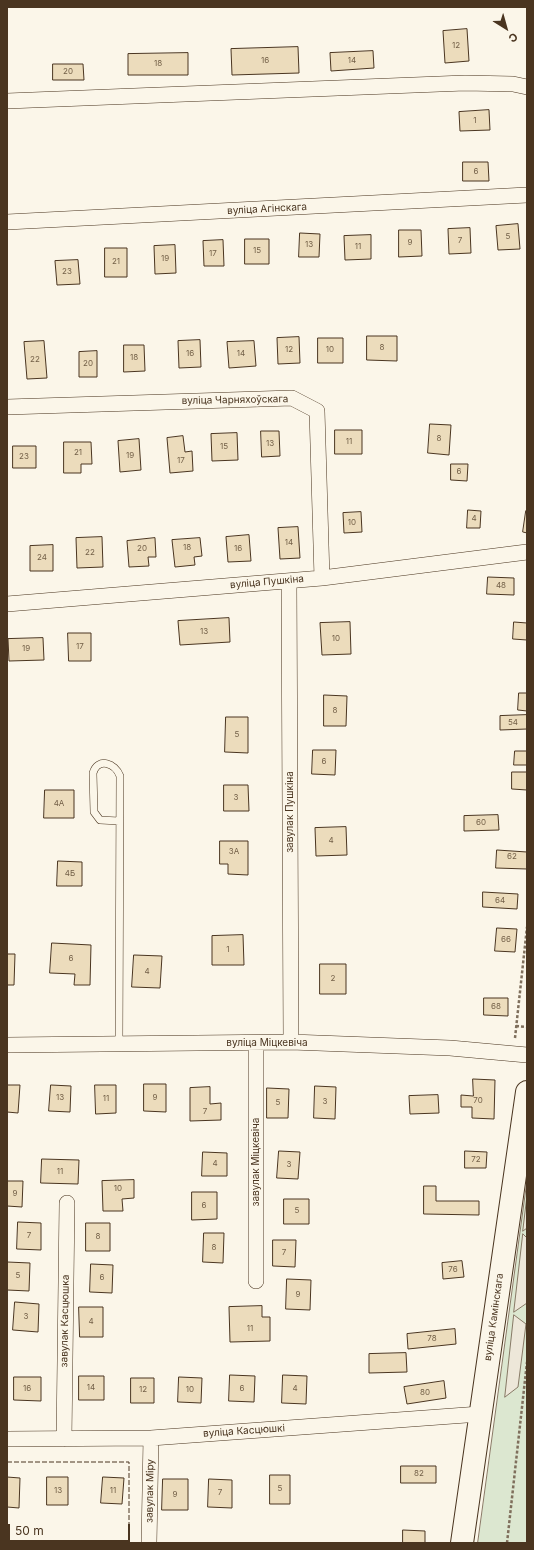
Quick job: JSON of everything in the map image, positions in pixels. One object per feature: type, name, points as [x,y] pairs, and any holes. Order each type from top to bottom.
[{"type":"main road","name":"вуліца Камінскага","points":[[462,1543],[527,1092]]},
{"type":"street","points":[[7,101],[465,83],[527,86]]},
{"type":"street","name":"вуліца Агінскага","points":[[7,222],[527,195]]},
{"type":"street","name":"вуліца Чарняхоўскага","points":[[7,407],[292,398],[318,411],[322,578]]},
{"type":"street","name":"вуліца Пушкіна","points":[[7,604],[322,578],[527,552]]},
{"type":"street","name":"завулак Пушкіна","points":[[289,581],[291,1042]]},
{"type":"street","name":"вуліца Міцкевіча","points":[[7,1045],[291,1042],[442,1048],[520,1054]]},
{"type":"street","name":"завулак Міцкевіча","points":[[256,1043],[256,1281]]},
{"type":"street","name":"завулак Касцюшка","points":[[64,1439],[67,1203]]},
{"type":"street","name":"вуліца Касцюшкі","points":[[7,1440],[151,1438],[480,1414]]},
{"type":"street","name":"завулак Міру","points":[[149,1543],[151,1438]]},
{"type":"lane","points":[[119,1044],[120,821],[118,772],[116,768],[108,763],[100,764],[93,773],[94,812],[100,820],[120,821]]},
{"type":"path","points":[[520,1054],[516,1026],[527,927]]},
{"type":"path","points":[[516,1026],[527,1027]]},
{"type":"path","points":[[507,1543],[527,1362]]},
{"type":"green space","points":[[527,1181],[527,1543],[478,1543]]},
{"type":"shaded area","points":[[527,1196],[527,1228],[523,1231]]},
{"type":"shaded area","points":[[523,1234],[527,1238],[527,1303],[514,1312]]},
{"type":"shaded area","points":[[514,1315],[526,1324],[518,1387],[505,1397]]},
{"type":"building","points":[[467,29],[469,61],[445,63],[443,31]]},
{"type":"building","points":[[298,47],[299,73],[232,75],[231,49]]},
{"type":"building","points":[[373,51],[374,68],[331,71],[330,53]]},
{"type":"building","points":[[188,53],[188,75],[128,75],[128,54]]},
{"type":"building","points":[[53,64],[83,64],[84,80],[53,80]]},
{"type":"building","points":[[489,110],[490,130],[460,131],[459,112]]},
{"type":"building","points":[[463,162],[488,162],[489,181],[463,181]]},
{"type":"building","points":[[518,224],[520,249],[498,250],[496,226]]},
{"type":"building","points":[[470,228],[471,253],[449,254],[448,229]]},
{"type":"building","points":[[399,230],[421,230],[422,256],[399,257]]},
{"type":"building","points":[[300,233],[320,234],[319,257],[299,257]]},
{"type":"building","points":[[371,235],[371,259],[345,260],[344,236]]},
{"type":"building","points":[[245,239],[269,239],[269,264],[245,264]]},
{"type":"building","points":[[223,240],[224,266],[204,266],[203,241]]},
{"type":"building","points":[[175,245],[176,273],[155,274],[154,246]]},
{"type":"building","points":[[105,248],[127,248],[127,277],[105,277]]},
{"type":"building","points":[[78,260],[80,284],[57,285],[55,261]]},
{"type":"building","points":[[367,336],[397,336],[397,361],[367,360]]},
{"type":"building","points":[[299,337],[300,363],[278,364],[277,338]]},
{"type":"building","points":[[318,338],[343,338],[343,363],[318,363]]},
{"type":"building","points":[[200,340],[201,367],[179,368],[178,341]]},
{"type":"building","points":[[44,341],[47,378],[27,379],[24,342]]},
{"type":"building","points":[[254,341],[256,366],[229,368],[227,342]]},
{"type":"building","points":[[124,345],[144,345],[145,371],[124,372]]},
{"type":"building","points":[[97,351],[97,377],[79,377],[79,352]]},
{"type":"building","points":[[430,424],[451,425],[449,455],[428,453]]},
{"type":"building","points":[[335,430],[362,430],[362,454],[335,454]]},
{"type":"building","points":[[261,431],[279,431],[280,456],[262,457]]},
{"type":"building","points":[[237,433],[238,460],[212,461],[211,434]]},
{"type":"building","points":[[183,436],[185,452],[192,451],[193,471],[170,473],[167,438]]},
{"type":"building","points":[[139,439],[141,470],[120,472],[118,441]]},
{"type":"building","points":[[64,442],[91,442],[92,464],[81,464],[81,473],[64,473]]},
{"type":"building","points":[[13,446],[36,446],[36,468],[13,468]]},
{"type":"building","points":[[451,464],[468,464],[467,481],[451,480]]},
{"type":"building","points":[[468,510],[481,511],[480,528],[467,528]]},
{"type":"building","points":[[526,511],[527,512],[527,533],[523,532]]},
{"type":"building","points":[[361,512],[362,532],[344,533],[343,513]]},
{"type":"building","points":[[298,527],[300,558],[280,559],[278,528]]},
{"type":"building","points":[[249,535],[251,561],[228,562],[226,537]]},
{"type":"building","points":[[102,537],[103,567],[77,568],[76,538]]},
{"type":"building","points":[[155,538],[156,557],[148,557],[149,566],[129,567],[127,541]]},
{"type":"building","points":[[200,538],[202,556],[194,557],[195,565],[175,567],[172,540]]},
{"type":"building","points":[[53,545],[53,571],[30,571],[30,546]]},
{"type":"building","points":[[488,577],[514,578],[514,595],[487,594]]},
{"type":"building","points":[[229,618],[230,642],[180,645],[178,621]]},
{"type":"building","points":[[350,622],[351,654],[322,655],[320,623]]},
{"type":"building","points":[[514,622],[527,623],[527,640],[513,639]]},
{"type":"building","points":[[68,633],[91,633],[91,661],[69,661]]},
{"type":"building","points":[[43,638],[44,660],[9,661],[8,639]]},
{"type":"building","points":[[519,693],[527,693],[527,711],[518,710]]},
{"type":"building","points":[[324,695],[347,696],[346,726],[324,726]]},
{"type":"building","points":[[527,715],[527,729],[500,730],[500,716]]},
{"type":"building","points":[[226,717],[248,717],[248,753],[225,752]]},
{"type":"building","points":[[313,750],[336,750],[335,775],[312,774]]},
{"type":"building","points":[[515,751],[527,751],[527,765],[514,765]]},
{"type":"building","points":[[512,772],[527,772],[527,790],[512,789]]},
{"type":"building","points":[[224,785],[248,785],[249,811],[224,811]]},
{"type":"building","points":[[45,790],[74,790],[74,818],[44,818]]},
{"type":"building","points":[[498,815],[499,830],[464,831],[464,816]]},
{"type":"building","points":[[346,827],[347,855],[316,856],[315,828]]},
{"type":"building","points":[[220,841],[248,841],[248,875],[228,874],[228,864],[220,864]]},
{"type":"building","points":[[497,850],[527,852],[527,869],[496,868]]},
{"type":"building","points":[[58,861],[82,862],[82,886],[57,886]]},
{"type":"building","points":[[483,892],[518,894],[517,909],[483,907]]},
{"type":"building","points":[[497,928],[517,929],[515,952],[495,951]]},
{"type":"building","points":[[243,935],[244,965],[212,965],[212,936]]},
{"type":"building","points":[[52,943],[91,945],[90,985],[74,985],[75,974],[50,973]]},
{"type":"building","points":[[7,954],[15,954],[14,985],[7,985]]},
{"type":"building","points":[[134,955],[162,956],[160,988],[132,987]]},
{"type":"building","points":[[320,964],[346,964],[346,994],[320,994]]},
{"type":"building","points":[[484,998],[508,998],[508,1016],[484,1015]]},
{"type":"building","points":[[473,1079],[495,1080],[494,1119],[472,1118],[472,1107],[461,1107],[461,1095],[473,1096]]},
{"type":"building","points":[[144,1084],[166,1084],[166,1112],[144,1111]]},
{"type":"building","points":[[7,1085],[20,1085],[18,1113],[7,1112]]},
{"type":"building","points":[[51,1085],[71,1086],[70,1112],[49,1111]]},
{"type":"building","points":[[95,1085],[116,1085],[116,1113],[96,1114]]},
{"type":"building","points":[[315,1086],[336,1087],[335,1119],[314,1118]]},
{"type":"building","points":[[210,1087],[210,1104],[221,1103],[221,1120],[190,1121],[190,1088]]},
{"type":"building","points":[[267,1088],[289,1089],[288,1118],[267,1118]]},
{"type":"building","points":[[438,1095],[439,1113],[410,1114],[409,1096]]},
{"type":"building","points":[[279,1151],[300,1152],[298,1179],[277,1178]]},
{"type":"building","points":[[465,1151],[487,1152],[486,1168],[465,1168]]},
{"type":"building","points":[[203,1152],[227,1153],[227,1176],[202,1176]]},
{"type":"building","points":[[42,1159],[79,1160],[78,1184],[41,1183]]},
{"type":"building","points":[[134,1180],[134,1198],[122,1199],[123,1211],[103,1211],[102,1181]]},
{"type":"building","points":[[7,1181],[23,1181],[22,1207],[7,1206]]},
{"type":"building","points":[[424,1186],[436,1186],[436,1201],[479,1201],[479,1215],[424,1214]]},
{"type":"building","points":[[192,1192],[217,1192],[217,1219],[192,1220]]},
{"type":"building","points":[[284,1199],[309,1199],[309,1224],[284,1224]]},
{"type":"building","points":[[18,1222],[41,1223],[41,1250],[17,1249]]},
{"type":"building","points":[[86,1223],[110,1223],[110,1251],[86,1251]]},
{"type":"building","points":[[204,1233],[224,1233],[223,1263],[203,1262]]},
{"type":"building","points":[[273,1240],[296,1240],[295,1267],[273,1266]]},
{"type":"building","points":[[462,1261],[464,1277],[443,1279],[442,1263]]},
{"type":"building","points":[[7,1262],[30,1263],[29,1291],[7,1290]]},
{"type":"building","points":[[91,1264],[113,1265],[112,1293],[90,1292]]},
{"type":"building","points":[[287,1279],[311,1280],[310,1310],[286,1309]]},
{"type":"building","points":[[15,1302],[39,1304],[38,1332],[13,1330]]},
{"type":"building","points":[[262,1306],[262,1317],[270,1317],[270,1341],[230,1342],[229,1307]]},
{"type":"building","points":[[79,1307],[103,1307],[103,1337],[80,1337]]},
{"type":"building","points":[[455,1329],[456,1344],[408,1349],[407,1334]]},
{"type":"building","points":[[406,1353],[407,1372],[369,1373],[369,1354]]},
{"type":"building","points":[[230,1375],[255,1376],[254,1402],[229,1401]]},
{"type":"building","points":[[283,1375],[307,1376],[306,1404],[282,1403]]},
{"type":"building","points":[[79,1376],[104,1376],[104,1400],[79,1400]]},
{"type":"building","points":[[14,1377],[41,1377],[41,1401],[14,1400]]},
{"type":"building","points":[[179,1377],[202,1378],[201,1403],[178,1402]]},
{"type":"building","points":[[131,1378],[154,1378],[154,1403],[131,1403]]},
{"type":"building","points":[[444,1381],[446,1398],[407,1404],[404,1387]]},
{"type":"building","points":[[401,1466],[436,1466],[436,1483],[401,1483]]},
{"type":"building","points":[[270,1475],[290,1475],[290,1504],[270,1504]]},
{"type":"building","points":[[7,1477],[20,1478],[19,1508],[7,1507]]},
{"type":"building","points":[[47,1477],[68,1477],[68,1505],[47,1505]]},
{"type":"building","points":[[103,1477],[124,1478],[122,1504],[101,1503]]},
{"type":"building","points":[[163,1479],[188,1479],[188,1510],[162,1510]]},
{"type":"building","points":[[209,1479],[232,1480],[232,1508],[208,1507]]},
{"type":"building","points":[[403,1530],[425,1531],[425,1543],[403,1543]]},
{"type":"fence","points":[[7,1462],[129,1462],[129,1543]]}]
